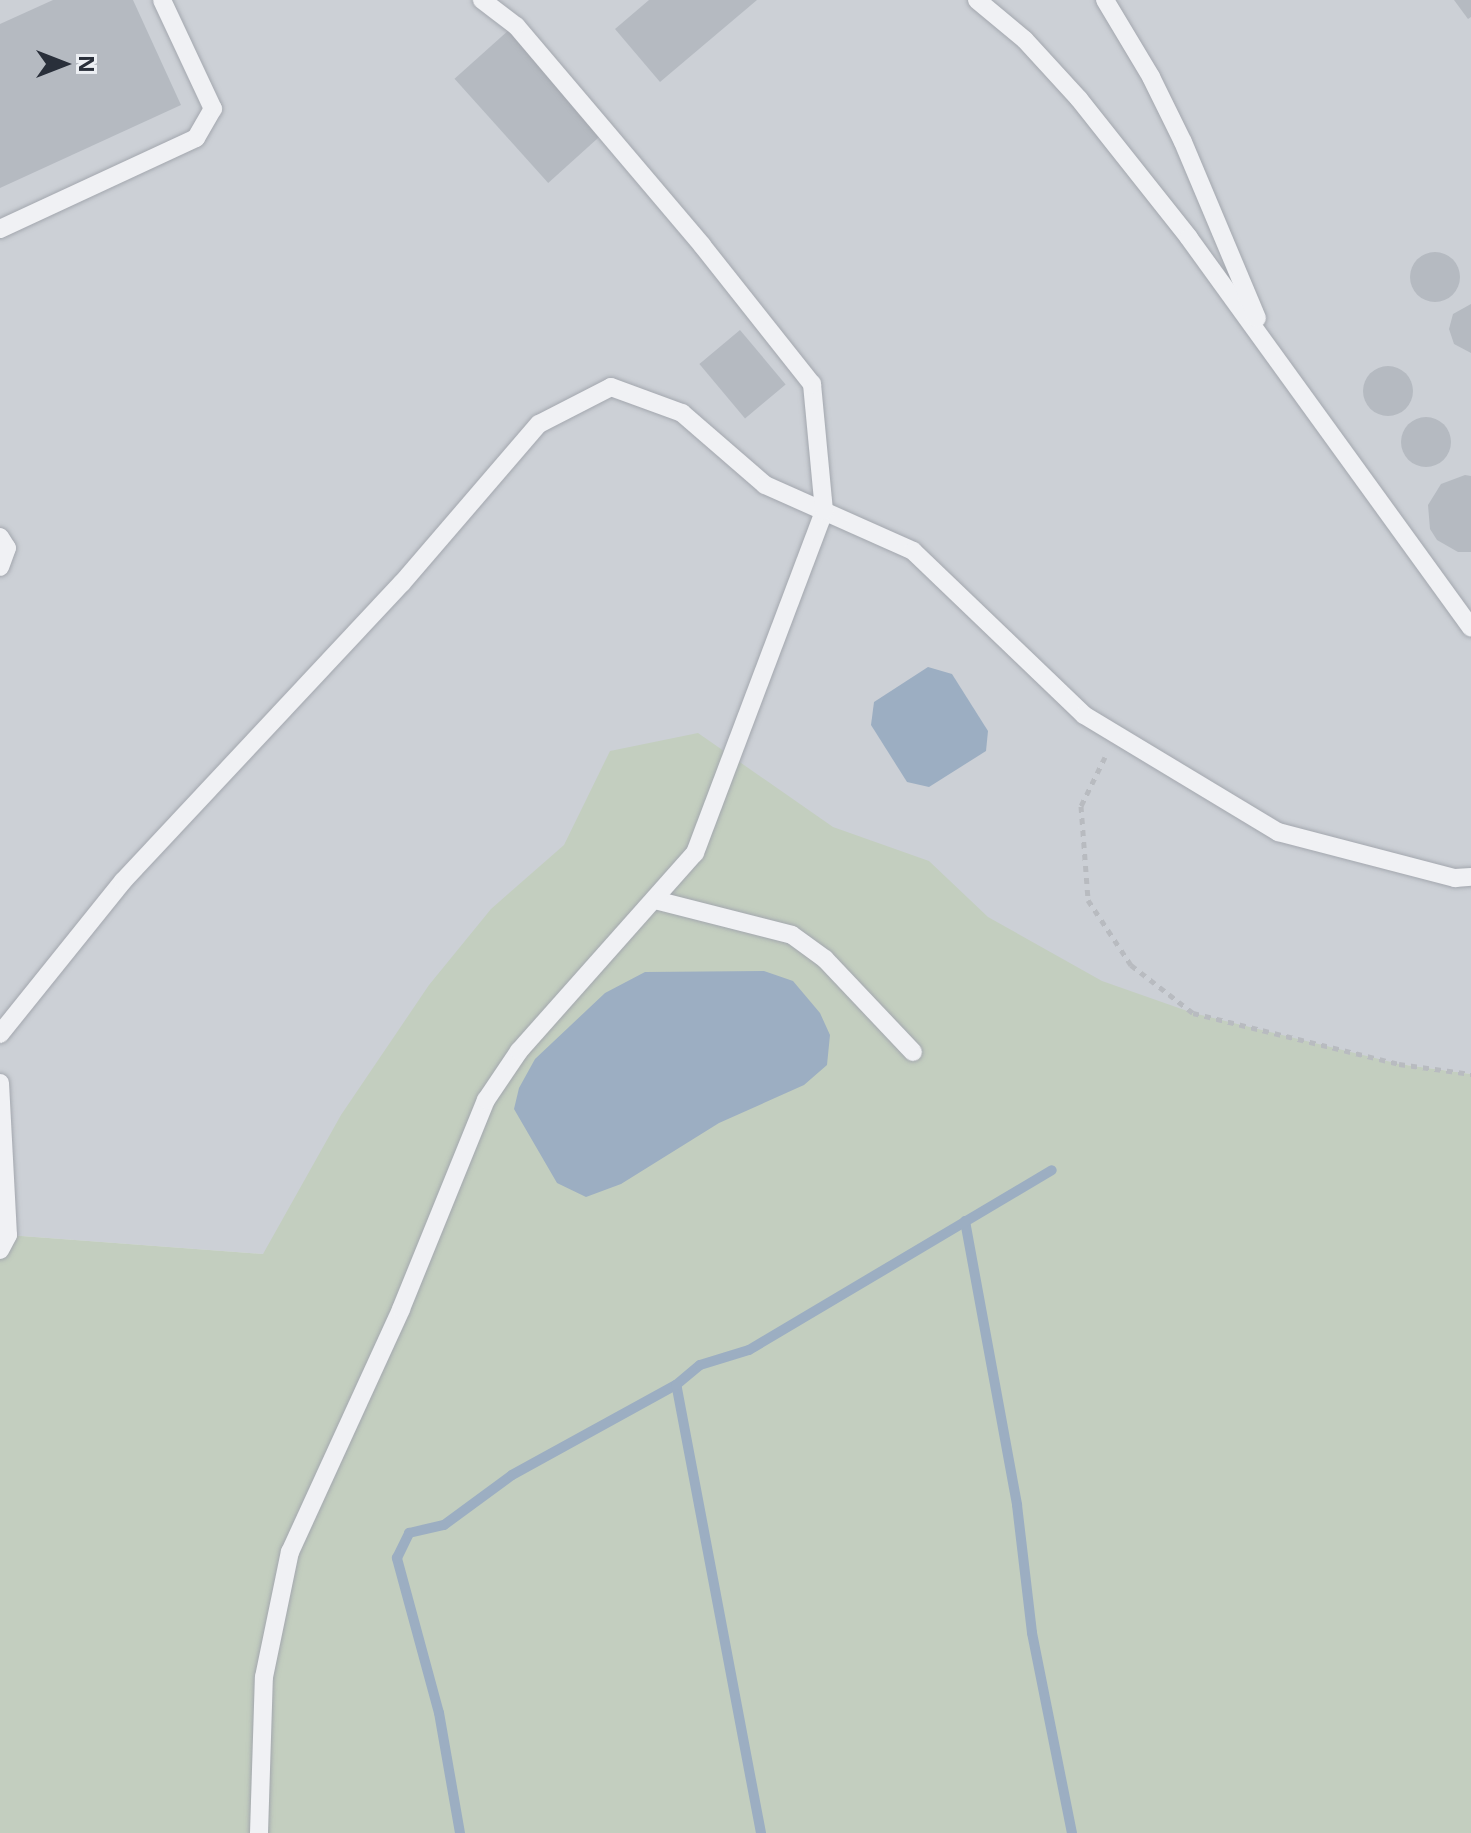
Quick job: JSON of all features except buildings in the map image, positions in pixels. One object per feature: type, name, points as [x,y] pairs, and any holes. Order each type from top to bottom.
[{"type":"lane","points":[[0,229],[196,138],[213,109],[162,0]]},
{"type":"lane","points":[[259,1833],[264,1677],[290,1552],[401,1309],[486,1100],[519,1051],[695,853],[824,511],[812,384],[702,245],[516,26],[482,0]]},
{"type":"lane","points":[[977,0],[1025,40],[1079,99],[1267,342],[1471,628]]},
{"type":"lane","points":[[1105,0],[1151,77],[1183,142],[1267,342]]},
{"type":"lane","points":[[0,1034],[123,881],[402,583],[539,424],[611,387],[682,413],[765,485],[913,551],[1084,715],[1278,832],[1455,878],[1471,877]]},
{"type":"lane","points":[[0,537],[7,548],[0,567]]},
{"type":"lane","points":[[655,900],[792,935],[825,959],[913,1052]]},
{"type":"lane","points":[[0,1083],[8,1235],[0,1250]]},
{"type":"path","points":[[1116,735],[1081,806],[1088,900],[1131,965],[1193,1013],[1399,1064],[1471,1074]]},
{"type":"shaded area","points":[[0,0],[1471,0],[1471,1074],[1399,1064],[263,1254],[8,1235],[0,1250]]},
{"type":"green space","points":[[698,733],[833,827],[929,861],[988,917],[1102,981],[1193,1013],[1399,1064],[1471,1074],[1471,1833],[0,1833],[0,1250],[8,1235],[263,1254],[341,1115],[429,985],[491,909],[564,845],[610,751]]},
{"type":"water","points":[[928,667],[952,674],[988,731],[986,751],[929,787],[907,782],[871,725],[874,702]]},
{"type":"water","points":[[764,971],[793,981],[820,1013],[830,1035],[827,1065],[804,1085],[719,1123],[621,1184],[586,1197],[557,1183],[514,1109],[519,1088],[535,1059],[605,993],[645,972]]},
{"type":"waterway","points":[[761,1833],[676,1385],[700,1365],[749,1350],[1052,1170]]},
{"type":"waterway","points":[[965,1221],[1017,1505],[1032,1633],[1072,1833]]},
{"type":"waterway","points":[[460,1833],[439,1713],[397,1558],[409,1533],[444,1525],[512,1475],[676,1385]]}]
